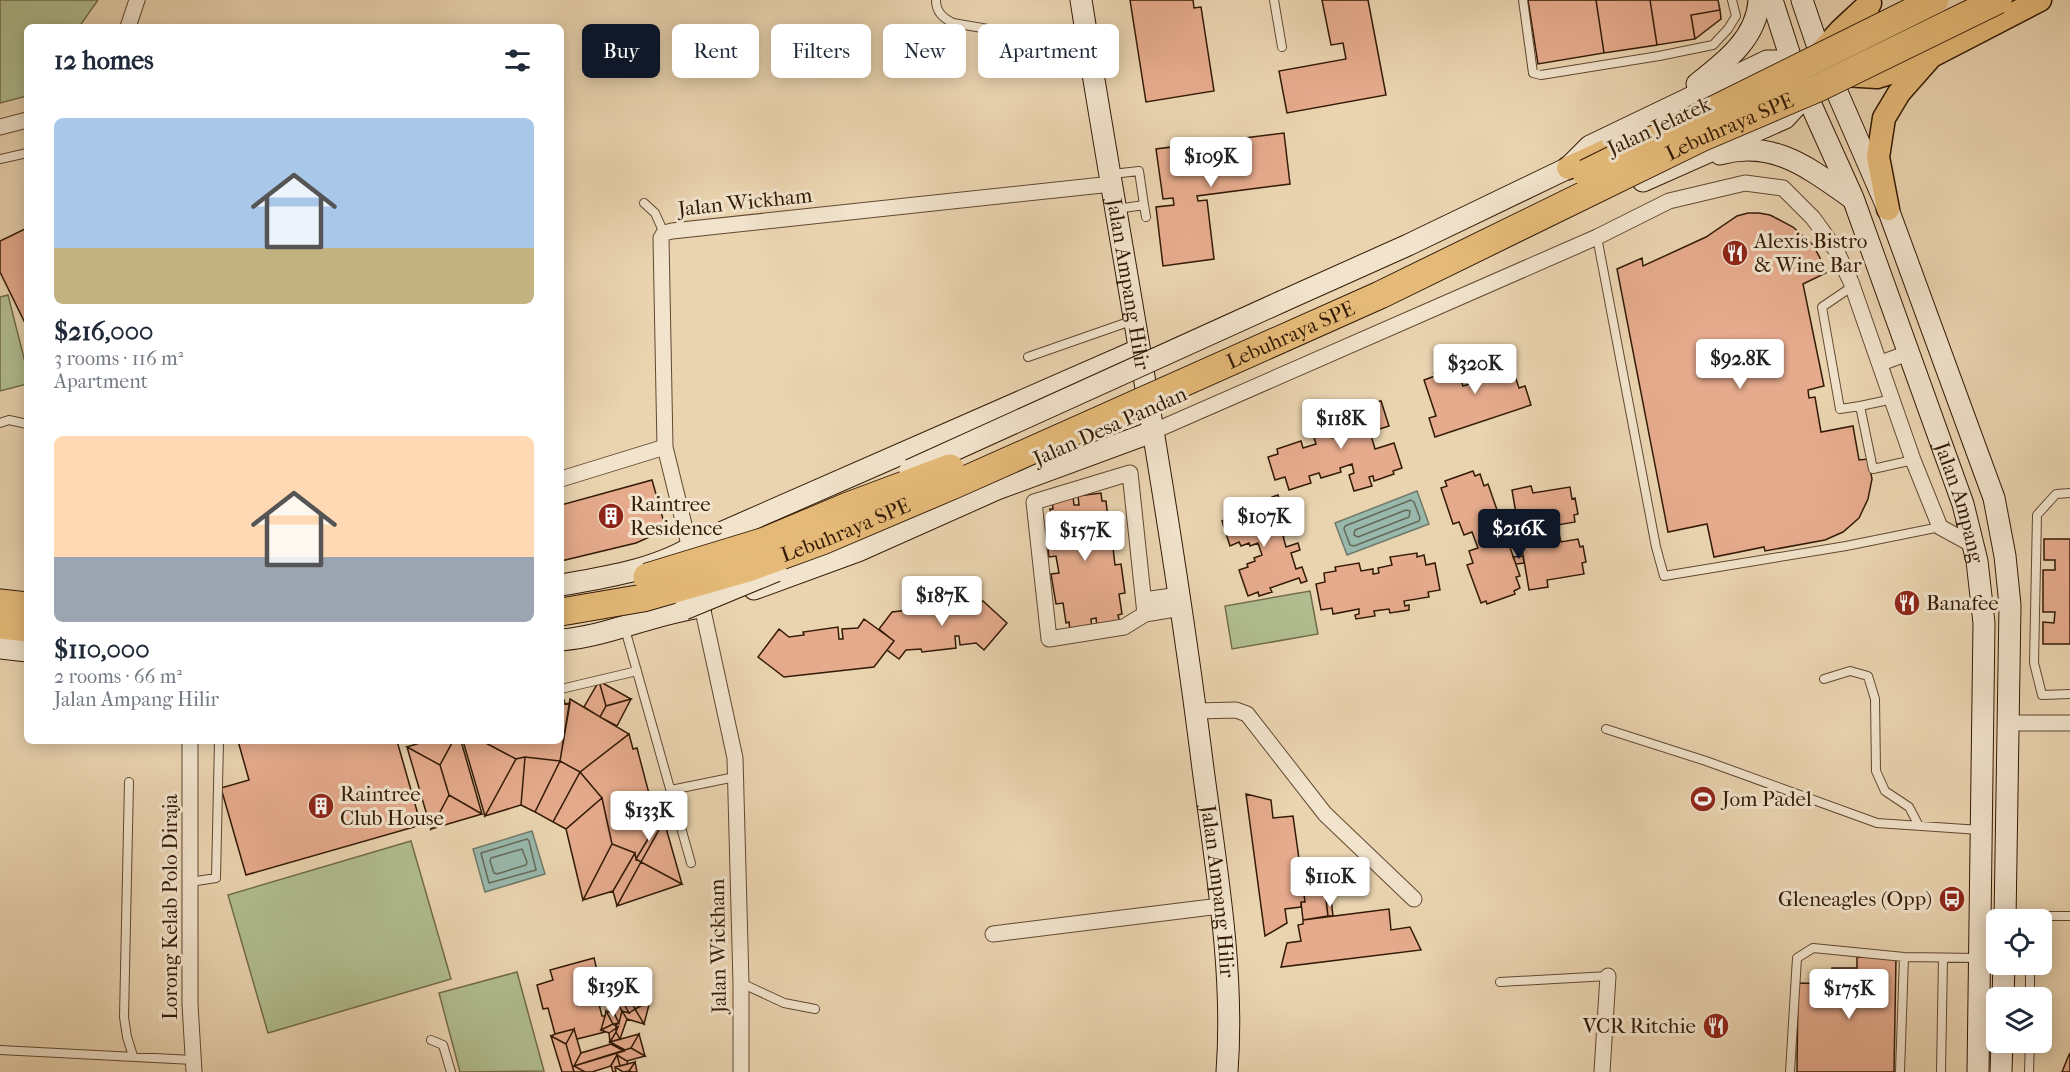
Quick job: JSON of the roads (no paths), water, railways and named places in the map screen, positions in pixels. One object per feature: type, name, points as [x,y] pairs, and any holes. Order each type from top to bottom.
[{"type":"highway","name":"Lebuhraya SPE","points":[[564,593],[638,579],[765,541],[848,506],[949,468],[1373,280],[1935,0]]},
{"type":"highway","name":"Lebuhraya SPE","points":[[564,611],[643,598],[748,568],[822,541],[966,480],[1380,295],[1701,138],[1818,88],[1998,0]]},
{"type":"highway","points":[[0,603],[24,606]]},
{"type":"highway","points":[[0,625],[24,628]]},
{"type":"main road","points":[[1913,0],[1878,5],[1840,30],[1811,69],[1877,77],[1932,56],[2040,0]]},
{"type":"main road","points":[[1878,5],[1862,26],[1866,51],[1876,63],[1893,72]]},
{"type":"main road","points":[[1888,209],[1878,157],[1884,118],[1899,93],[1932,56]]},
{"type":"main road","name":"Jalan Jelatek","points":[[1568,168],[1668,123],[1750,75]]},
{"type":"street","points":[[129,24],[137,0]]},
{"type":"street","name":"Jalan Ampang Hilir","points":[[1081,0],[1085,24]]},
{"type":"street","points":[[1686,98],[1695,86],[1732,57],[1753,27],[1759,0]]},
{"type":"street","name":"Jalan Ampang","points":[[1772,0],[1888,209],[1994,498],[2005,556],[2010,605],[2005,909]]},
{"type":"street","name":"Jalan Ampang","points":[[1802,0],[1811,69],[1853,198],[1963,504],[1977,561],[1984,623],[1978,1072]]},
{"type":"street","points":[[1899,38],[1985,0]]},
{"type":"street","name":"Jalan Desa Pandan","points":[[564,584],[603,578],[682,553],[695,556],[905,473],[1408,245],[1568,168],[1590,146],[1686,98],[1750,75],[1767,61],[1783,61],[1811,69],[1796,106],[1785,118],[1530,232],[1299,342],[693,608]]},
{"type":"street","points":[[1750,75],[1772,70],[1782,85],[1785,101],[1781,110],[1765,127]]},
{"type":"street","name":"Jalan Ampang Hilir","points":[[1094,78],[1196,711],[1227,960],[1229,1006],[1227,1072]]},
{"type":"street","name":"Jalan Desa Pandan","points":[[1530,232],[1767,104]]},
{"type":"street","points":[[0,127],[24,121]]},
{"type":"street","points":[[1674,167],[1725,153],[1750,150],[1775,152],[1791,158],[1853,198]]},
{"type":"street","name":"Jalan Wickham","points":[[682,553],[665,447],[661,238],[664,233],[1111,179]]},
{"type":"street","points":[[564,639],[625,627],[693,608],[781,580],[847,555],[997,489],[1152,432],[1597,237],[1669,201],[1745,183],[1783,188],[1813,219],[1836,250],[1853,286],[1913,460],[1940,526],[1973,545]]},
{"type":"street","points":[[682,553],[700,542],[859,471],[1138,350]]},
{"type":"street","points":[[1881,363],[1908,352]]},
{"type":"street","points":[[564,478],[665,447]]},
{"type":"street","points":[[1144,607],[1130,473],[1034,502],[1049,639],[1124,627],[1144,607],[1180,602]]},
{"type":"street","points":[[0,596],[24,598]]},
{"type":"street","name":"Jalan Wickham","points":[[693,608],[735,758],[741,1072]]},
{"type":"street","points":[[0,648],[24,651]]},
{"type":"street","points":[[1196,711],[1236,710],[1247,714],[1325,813],[1414,900]]},
{"type":"street","points":[[2009,723],[2070,723]]},
{"type":"street","name":"Lorong Kelab Polo Diraja","points":[[190,744],[190,1004],[194,1066]]},
{"type":"street","points":[[993,934],[1220,906]]},
{"type":"street","points":[[1602,1072],[1608,976]]},
{"type":"street","points":[[2001,1072],[2002,1053]]},
{"type":"lane","points":[[936,0],[936,7],[942,17],[953,23],[978,27]]},
{"type":"lane","points":[[1274,0],[1282,47]]},
{"type":"lane","points":[[1523,0],[1533,73],[1541,75],[1713,45],[1728,29],[1736,16],[1732,0]]},
{"type":"lane","points":[[0,159],[24,154]]},
{"type":"lane","points":[[1111,179],[1139,171],[1146,217]]},
{"type":"lane","points":[[644,203],[655,213],[664,233]]},
{"type":"lane","points":[[1116,209],[1144,205]]},
{"type":"lane","points":[[1597,237],[1656,547],[1664,576],[1846,546],[1940,526]]},
{"type":"lane","points":[[1853,286],[1822,307],[1840,409],[1893,399]]},
{"type":"lane","points":[[1028,357],[1134,320]]},
{"type":"lane","points":[[1860,406],[1873,469],[1913,460]]},
{"type":"lane","points":[[0,423],[9,420],[24,423]]},
{"type":"lane","points":[[2070,493],[2056,494],[2037,514],[2033,625],[2034,663],[2042,695],[2070,694]]},
{"type":"lane","points":[[625,627],[691,863]]},
{"type":"lane","points":[[564,688],[637,671]]},
{"type":"lane","points":[[1824,679],[1850,671],[1868,676],[1875,699],[1876,771],[1885,791],[1909,807],[1919,826]]},
{"type":"lane","points":[[1606,729],[1706,761],[1877,823],[1982,830]]},
{"type":"lane","points":[[190,882],[216,878],[219,744]]},
{"type":"lane","points":[[671,790],[735,777]]},
{"type":"lane","points":[[129,782],[124,1017],[133,1056]]},
{"type":"lane","points":[[2052,917],[2070,916]]},
{"type":"lane","points":[[1790,1072],[1797,958],[1814,948],[1904,957],[1979,958]]},
{"type":"lane","points":[[1900,1072],[1904,957]]},
{"type":"lane","points":[[1941,1072],[1943,958]]},
{"type":"lane","points":[[1500,982],[1608,976]]},
{"type":"lane","points":[[741,983],[784,1003],[815,1009]]},
{"type":"lane","points":[[431,1040],[443,1045],[451,1072]]},
{"type":"lane","points":[[0,1050],[133,1056],[194,1066]]},
{"type":"lane","points":[[2029,1072],[2030,1053]]},
{"type":"water","points":[[1417,491],[1429,524],[1347,555],[1335,523]]},
{"type":"water","points":[[532,831],[545,874],[485,892],[473,849]]},
{"type":"place","name":"Alexis Bistro & Wine Bar","points":[[1735,253]]},
{"type":"place","name":"Raintree Residence","points":[[611,516]]},
{"type":"place","name":"Banafee","points":[[1907,603]]},
{"type":"place","name":"Jom Padel","points":[[1703,799]]},
{"type":"place","name":"Raintree Club House","points":[[321,806]]},
{"type":"place","name":"Gleneagles (Opp)","points":[[1952,899]]},
{"type":"place","name":"VCR Ritchie","points":[[1716,1026]]}]
